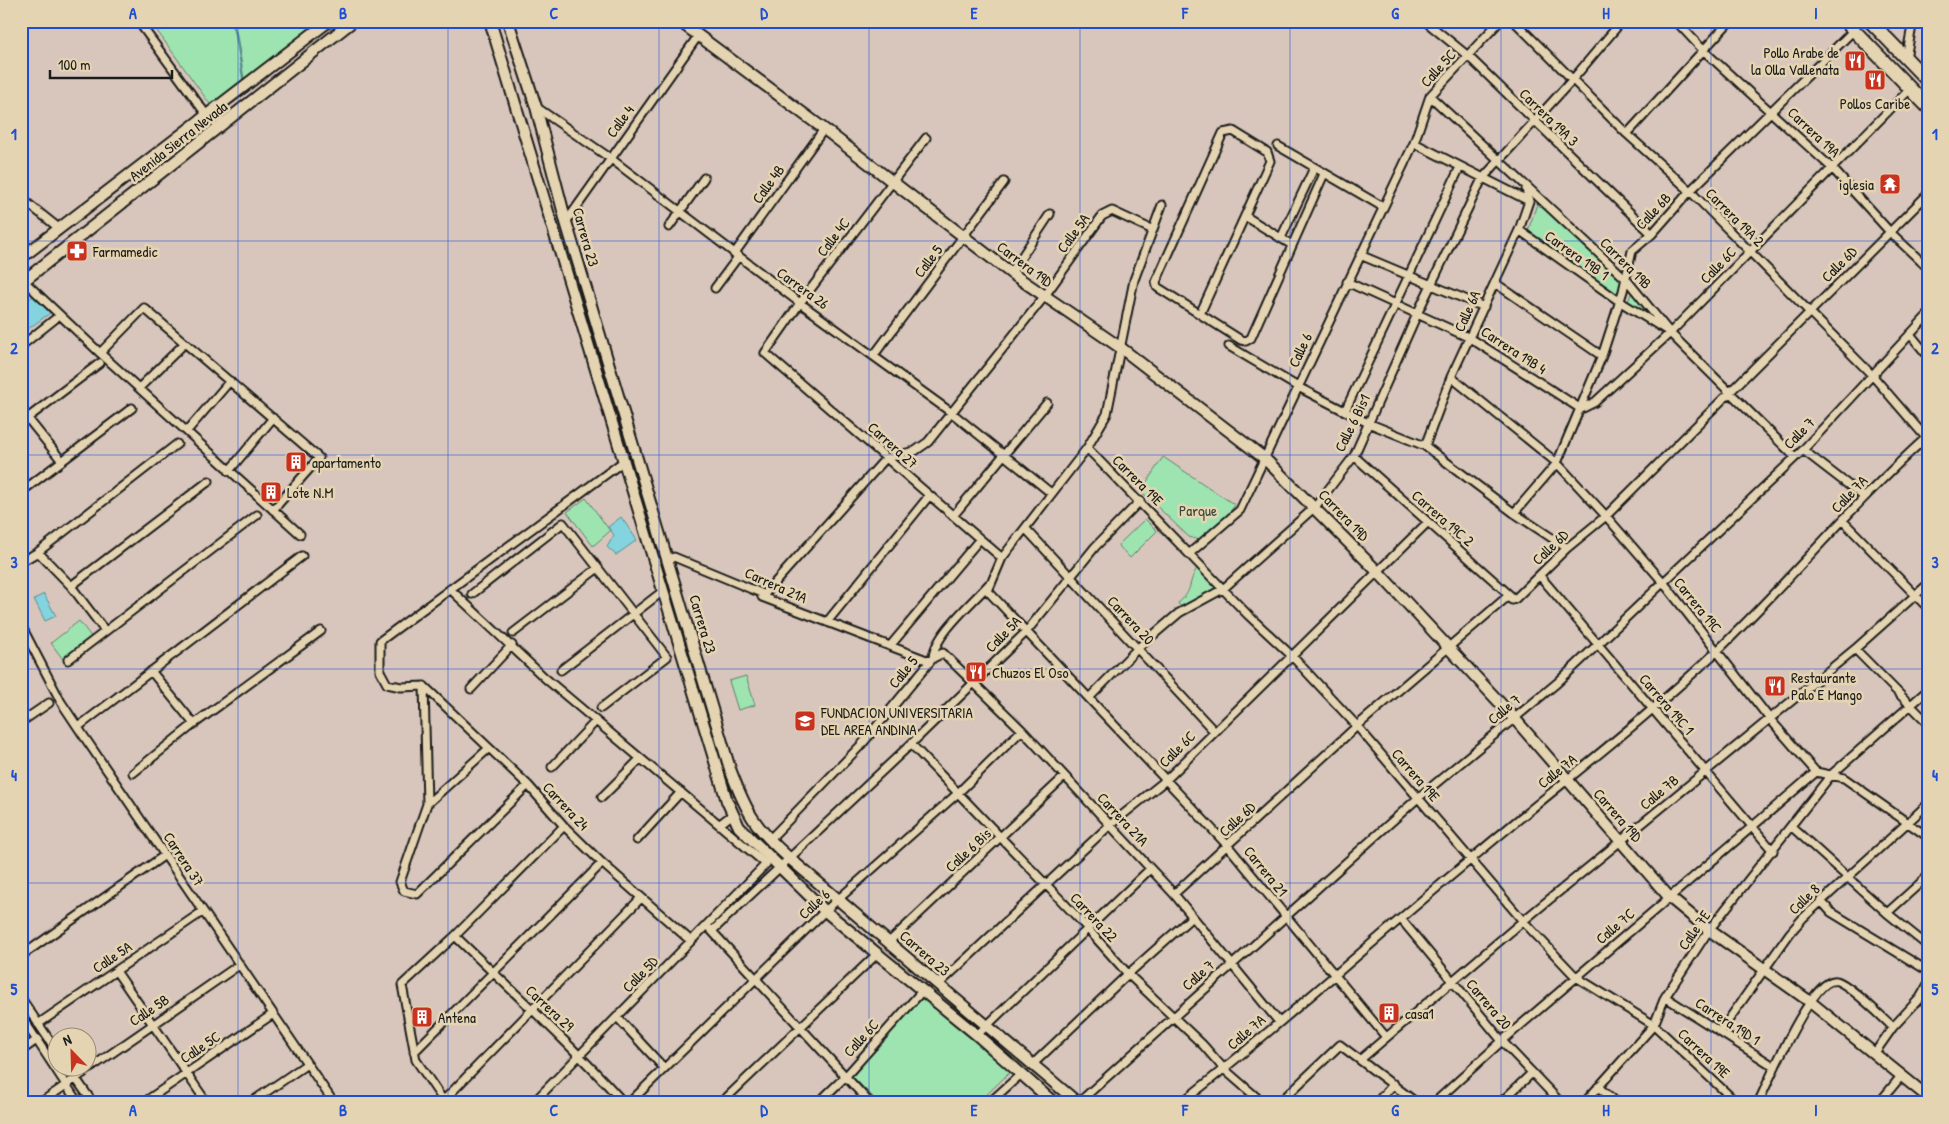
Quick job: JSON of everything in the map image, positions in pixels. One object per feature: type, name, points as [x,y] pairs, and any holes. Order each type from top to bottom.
[{"type":"highway","points":[[1870,21],[1926,76]]},
{"type":"highway","points":[[1849,26],[1928,107]]},
{"type":"main road","name":"Avenida Sierra Nevada","points":[[21,258],[208,117],[329,21]]},
{"type":"main road","name":"Avenida Sierra Nevada","points":[[23,282],[353,21]]},
{"type":"main road","name":"Carrera 23","points":[[490,21],[727,801],[739,827],[825,911],[977,1035],[1054,1103]]},
{"type":"main road","name":"Carrera 23","points":[[508,21],[536,107],[566,222],[730,769],[742,803],[770,840],[788,857],[1078,1103]]},
{"type":"main road","name":"Carrera 19D","points":[[679,21],[964,235],[1011,273],[1121,348],[1264,458],[1379,573],[1514,718],[1669,897],[1709,930],[1808,1001],[1928,1097]]},
{"type":"main road","points":[[674,628],[688,624]]},
{"type":"street","points":[[138,21],[208,117]]},
{"type":"street","name":"Carrera 19A 3","points":[[1425,21],[1468,56],[1533,122],[1652,234]]},
{"type":"street","name":"Calle 5C","points":[[1414,142],[1430,96],[1500,21]]},
{"type":"street","name":"Carrera 19A 2","points":[[1514,21],[1627,134],[1690,190],[1872,375],[1927,438]]},
{"type":"street","points":[[1498,161],[1573,80],[1622,21]]},
{"type":"street","name":"Carrera 19A","points":[[1676,21],[1703,50],[1833,168],[1890,232],[1928,268]]},
{"type":"street","points":[[1627,134],[1730,21]]},
{"type":"street","points":[[1906,58],[1913,21]]},
{"type":"street","name":"Calle 6B","points":[[1557,463],[1602,356],[1626,279],[1632,251],[1652,234],[1690,190],[1772,112],[1849,26]]},
{"type":"street","name":"Calle 4","points":[[566,222],[698,36]]},
{"type":"street","name":"Calle 6C","points":[[1581,409],[1595,402],[1670,333],[1910,89]]},
{"type":"street","name":"Carrera 19B","points":[[1430,96],[1525,187],[1626,279],[1670,333],[1796,456]]},
{"type":"street","name":"Carrera 26","points":[[536,107],[610,158],[800,304],[874,355],[952,413],[1050,494]]},
{"type":"street","name":"Calle 4B","points":[[715,288],[824,129]]},
{"type":"street","points":[[1200,314],[1270,158],[1267,152],[1233,130],[1226,130],[1222,134],[1156,279],[1157,287],[1241,340],[1250,339],[1324,174]]},
{"type":"street","name":"Calle 4C","points":[[766,354],[765,351],[926,138]]},
{"type":"street","points":[[1414,142],[1482,179],[1529,201]]},
{"type":"street","name":"Calle 6","points":[[1190,554],[1240,510],[1414,142]]},
{"type":"street","points":[[1278,146],[1383,208]]},
{"type":"street","name":"Calle 6 Bis1","points":[[1089,698],[1138,648],[1179,613],[1223,590],[1315,507],[1354,456],[1430,286],[1482,179],[1498,161]]},
{"type":"street","points":[[1345,411],[1460,167]]},
{"type":"street","points":[[1281,238],[1314,168]]},
{"type":"street","points":[[669,226],[678,211],[704,178]]},
{"type":"street","name":"Calle 5","points":[[874,355],[1004,182]]},
{"type":"street","points":[[1525,187],[1529,201]]},
{"type":"street","name":"Calle 6D","points":[[1174,894],[1357,726],[1507,597],[1512,600],[1515,599],[1567,548],[1606,516],[1928,194]]},
{"type":"street","points":[[21,198],[60,229]]},
{"type":"street","name":"Calle 6A","points":[[1425,446],[1451,377],[1519,230],[1529,201]]},
{"type":"street","name":"Calle 5","points":[[770,840],[863,743],[931,659],[940,636],[989,584],[1002,558],[1087,448],[1107,414],[1134,280],[1162,205]]},
{"type":"street","name":"Calle 5A","points":[[886,458],[915,451],[928,442],[1044,296],[1102,216],[1112,211],[1153,230]]},
{"type":"street","points":[[1011,273],[1050,214]]},
{"type":"street","points":[[1245,216],[1292,245]]},
{"type":"street","name":"Carrera 19B 1","points":[[1519,230],[1619,301],[1670,333]]},
{"type":"street","points":[[1360,256],[1484,307]]},
{"type":"street","points":[[23,282],[300,534]]},
{"type":"street","name":"Carrera 19B 4","points":[[1347,282],[1418,312],[1470,338],[1581,409]]},
{"type":"street","points":[[1495,283],[1602,356]]},
{"type":"street","points":[[100,353],[144,308],[319,458],[274,510]]},
{"type":"street","name":"Calle 7","points":[[1078,1103],[1284,916],[1418,798],[1557,683],[1803,450],[1928,315]]},
{"type":"street","points":[[21,346],[55,320]]},
{"type":"street","points":[[1910,334],[1928,356]]},
{"type":"street","points":[[139,388],[185,343]]},
{"type":"street","points":[[1229,346],[1298,387],[1368,423],[1425,446],[1514,514],[1567,548]]},
{"type":"street","name":"Carrera 27","points":[[766,354],[1002,558]]},
{"type":"street","points":[[24,421],[100,363]]},
{"type":"street","name":"Carrera 19C","points":[[1451,377],[1557,463],[1606,516],[1663,582],[1769,718],[1816,772]]},
{"type":"street","points":[[187,431],[230,382]]},
{"type":"street","points":[[953,516],[1047,403]]},
{"type":"street","points":[[21,492],[132,408]]},
{"type":"street","points":[[21,410],[24,421],[62,461]]},
{"type":"street","points":[[230,472],[273,418]]},
{"type":"street","name":"Calle 7A","points":[[1180,1103],[1224,1069],[1471,859],[1653,710],[1717,650],[1864,497],[1927,438]]},
{"type":"street","points":[[21,562],[38,552],[176,444]]},
{"type":"street","name":"Carrera 19E","points":[[1087,448],[1140,501],[1223,590],[1291,655],[1357,726],[1524,920],[1576,977],[1654,1025],[1737,1103]]},
{"type":"street","points":[[1803,450],[1864,497]]},
{"type":"street","name":"Carrera 19C 2","points":[[1354,456],[1427,523],[1515,599]]},
{"type":"street","points":[[762,597],[886,458]]},
{"type":"street","points":[[528,785],[417,894],[404,891],[400,882],[428,804],[424,686],[401,687],[387,684],[380,672],[380,641],[624,461]]},
{"type":"street","points":[[1514,514],[1557,463]]},
{"type":"street","points":[[71,586],[209,481]]},
{"type":"street","points":[[827,622],[929,496]]},
{"type":"street","name":"Calle 5A","points":[[709,928],[911,744],[1026,632],[1095,547],[1140,501]]},
{"type":"street","points":[[68,660],[257,515]]},
{"type":"street","points":[[1843,521],[1928,608]]},
{"type":"street","points":[[472,594],[563,523],[667,657],[601,708]]},
{"type":"street","name":"Calle 6C","points":[[938,985],[1110,824],[1166,780],[1291,655],[1379,573],[1427,523]]},
{"type":"street","name":"Carrera 20","points":[[1026,529],[1072,576],[1214,731]]},
{"type":"street","points":[[890,646],[979,540]]},
{"type":"street","points":[[38,552],[71,586],[105,631]]},
{"type":"street","points":[[78,727],[302,556]]},
{"type":"street","name":"Carrera 21A","points":[[668,559],[674,557],[683,560],[761,592],[762,597],[890,646],[931,659],[943,653],[1022,730],[1174,894],[1279,1022]]},
{"type":"street","points":[[513,634],[598,568]]},
{"type":"street","name":"Carrera 19C 1","points":[[1540,576],[1773,851]]},
{"type":"street","name":"Carrera 21","points":[[989,584],[988,591],[1228,846],[1284,916],[1336,974],[1386,1037]]},
{"type":"street","name":"Calle 7B","points":[[1360,1059],[1524,920],[1855,649],[1928,584]]},
{"type":"street","points":[[450,589],[512,645],[545,678],[720,824],[733,814]]},
{"type":"street","points":[[561,670],[663,591]]},
{"type":"street","name":"Carrera 37","points":[[21,625],[61,702],[202,912],[334,1103]]},
{"type":"street","points":[[133,773],[194,724],[321,631]]},
{"type":"street","points":[[471,689],[512,645]]},
{"type":"street","points":[[1855,649],[1928,723]]},
{"type":"street","points":[[151,671],[194,724]]},
{"type":"street","name":"Carrera 24","points":[[424,686],[488,749],[528,785],[564,826],[602,863],[691,941]]},
{"type":"street","points":[[1831,775],[1928,690]]},
{"type":"street","points":[[21,714],[24,720],[49,703]]},
{"type":"street","points":[[552,767],[596,721]]},
{"type":"street","name":"Calle 6","points":[[628,1103],[825,911],[957,794],[1022,730]]},
{"type":"street","name":"Carrera 22","points":[[911,744],[1087,928],[1128,974],[1224,1069],[1263,1103]]},
{"type":"street","points":[[428,804],[488,749]]},
{"type":"street","points":[[602,798],[640,759]]},
{"type":"street","points":[[1816,772],[1844,778],[1928,837]]},
{"type":"street","name":"Calle 7C","points":[[1434,1103],[1502,1041],[1816,772]]},
{"type":"street","name":"Calle 7E","points":[[1584,1103],[1654,1025],[1666,997],[1709,930],[1792,827],[1831,775]]},
{"type":"street","name":"Calle 6 Bis","points":[[889,942],[1064,777]]},
{"type":"street","points":[[637,840],[681,792]]},
{"type":"street","name":"Calle 8","points":[[1720,1032],[1790,933],[1821,901],[1928,804]]},
{"type":"street","name":"Calle 5D","points":[[533,1103],[691,941],[709,928],[766,864],[720,824]]},
{"type":"street","points":[[564,826],[455,936],[402,985],[416,1060],[444,1102],[640,898]]},
{"type":"street","points":[[1792,827],[1847,878],[1928,946]]},
{"type":"street","points":[[21,956],[165,855]]},
{"type":"street","points":[[414,1052],[602,863]]},
{"type":"street","points":[[977,1035],[1150,869]]},
{"type":"street","points":[[1887,913],[1928,876]]},
{"type":"street","points":[[1821,901],[1831,912],[1928,971]]},
{"type":"street","name":"Calle 5A","points":[[38,1024],[202,912]]},
{"type":"street","points":[[1032,1064],[1192,917]]},
{"type":"street","name":"Carrera 20","points":[[1401,919],[1502,1041],[1560,1103]]},
{"type":"street","points":[[709,928],[870,1103]]},
{"type":"street","name":"Carrera 29","points":[[455,936],[531,1011],[580,1054],[624,1103]]},
{"type":"street","points":[[721,1103],[877,954]]},
{"type":"street","name":"Calle 5B","points":[[40,1103],[74,1077],[239,965]]},
{"type":"street","points":[[116,971],[207,1103]]},
{"type":"street","points":[[1758,1103],[1808,1001],[1827,982],[1835,980],[1845,985],[1893,1027]]},
{"type":"street","points":[[1874,1054],[1893,1027],[1920,998],[1928,984]]},
{"type":"street","name":"Calle 6C","points":[[818,1103],[846,1076],[923,990]]},
{"type":"street","name":"Carrera 19D 1","points":[[1666,997],[1775,1067]]},
{"type":"street","points":[[21,998],[48,1038]]},
{"type":"street","name":"Calle 5C","points":[[143,1103],[273,1014]]},
{"type":"street","points":[[21,1016],[38,1039],[78,1103]]},
{"type":"street","points":[[617,1017],[664,1068]]},
{"type":"street","points":[[21,1051],[38,1039]]},
{"type":"street","points":[[1279,1103],[1340,1046],[1394,1084],[1417,1103]]},
{"type":"street","points":[[250,1103],[307,1064]]},
{"type":"street","points":[[1500,1103],[1532,1073]]},
{"type":"street","points":[[990,1103],[1021,1074]]},
{"type":"street","points":[[1879,1103],[1902,1075]]},
{"type":"street","points":[[74,1077],[93,1103]]},
{"type":"street","points":[[1376,1103],[1394,1084]]},
{"type":"street","points":[[1598,1087],[1618,1103]]},
{"type":"green space","points":[[150,21],[329,21],[215,111]]},
{"type":"green space","points":[[1538,201],[1622,279],[1617,295],[1528,231]]},
{"type":"green space","points":[[1632,291],[1656,321],[1628,302]]},
{"type":"green space","name":"Parque","points":[[1163,457],[1235,505],[1210,538],[1200,540],[1189,537],[1141,491]]},
{"type":"green space","points":[[586,498],[610,531],[593,546],[567,512]]},
{"type":"green space","points":[[1145,519],[1157,531],[1130,558],[1118,545]]},
{"type":"green space","points":[[1198,567],[1220,588],[1183,610],[1178,603],[1186,594]]},
{"type":"green space","points":[[79,621],[93,639],[65,662],[51,643]]},
{"type":"green space","points":[[746,676],[755,705],[738,710],[729,681]]},
{"type":"green space","points":[[921,995],[1011,1071],[978,1103],[879,1103],[847,1071]]},
{"type":"water","points":[[33,296],[50,313],[24,332],[21,328],[21,305]]},
{"type":"water","points":[[621,517],[637,540],[616,555],[607,547],[614,535],[608,527]]},
{"type":"water","points":[[44,594],[56,616],[45,621],[34,599]]},
{"type":"waterway","points":[[232,21],[244,83]]},
{"type":"place","name":"Pollo Arabe de la Olla Vallenata","points":[[1855,61]]},
{"type":"place","name":"Pollos Caribe","points":[[1875,80]]},
{"type":"place","name":"iglesia","points":[[1890,184]]},
{"type":"place","name":"Farmamedic","points":[[77,251]]},
{"type":"place","name":"apartamento","points":[[296,462]]},
{"type":"place","name":"Lote N.M","points":[[271,492]]},
{"type":"place","name":"Chuzos El Oso","points":[[976,672]]},
{"type":"place","name":"Restaurante Palo E Mango","points":[[1775,686]]},
{"type":"place","name":"FUNDACION UNIVERSITARIA DEL AREA ANDINA","points":[[805,721]]},
{"type":"place","name":"casa1","points":[[1389,1013]]},
{"type":"place","name":"Antena","points":[[422,1017]]}]
